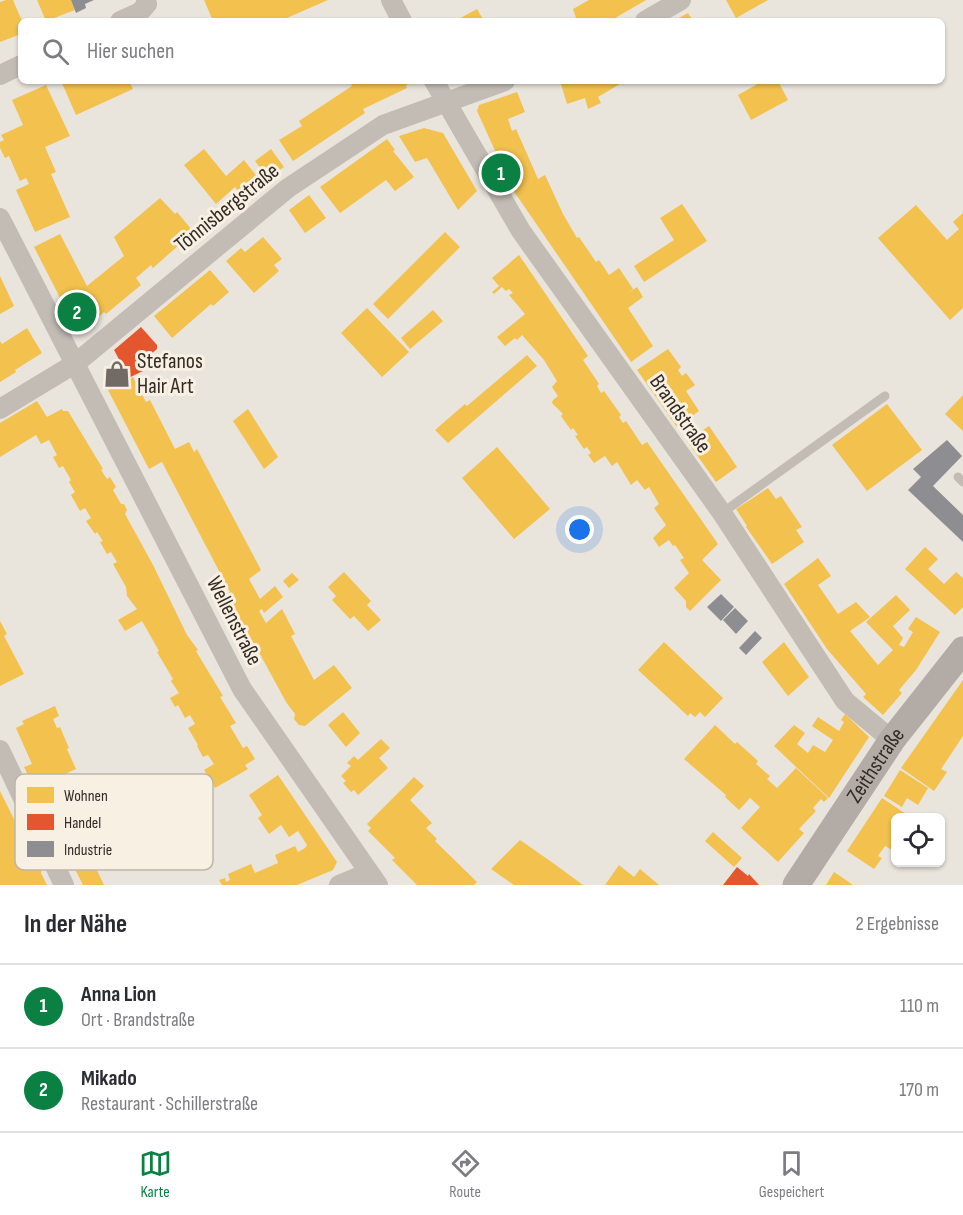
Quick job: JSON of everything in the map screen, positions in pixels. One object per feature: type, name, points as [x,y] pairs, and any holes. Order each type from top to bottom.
[{"type":"street","points":[[391,0],[400,18]]},
{"type":"street","points":[[650,18],[681,0]]},
{"type":"street","points":[[127,18],[140,12],[150,1]]},
{"type":"street","points":[[0,75],[18,66]]},
{"type":"street","name":"Brandstraße","points":[[436,84],[521,231],[722,513],[845,700],[892,740]]},
{"type":"street","name":"Tönnisbergstraße","points":[[0,409],[76,363],[288,188],[383,126],[498,84]]},
{"type":"street","name":"Wellenstraße","points":[[0,218],[242,689],[373,879]]},
{"type":"street","name":"Zeithstraße","points":[[796,885],[892,740],[963,650]]},
{"type":"street","points":[[0,750],[15,782]]},
{"type":"street","points":[[57,870],[64,885]]},
{"type":"street","points":[[339,885],[373,879]]},
{"type":"lane","points":[[722,513],[885,396]]},
{"type":"building: Wohnen","points":[[13,0],[21,18],[18,18],[18,35],[0,42],[0,2]]},
{"type":"building: Wohnen","points":[[37,0],[71,0],[75,10],[54,18],[45,18]]},
{"type":"building: Wohnen","points":[[204,0],[328,0],[287,18],[212,18]]},
{"type":"building: Wohnen","points":[[589,0],[646,0],[615,18],[576,18],[573,9]]},
{"type":"building: Wohnen","points":[[726,0],[768,0],[736,18]]},
{"type":"building: Wohnen","points":[[477,9],[482,18],[460,18]]},
{"type":"building: Wohnen","points":[[688,13],[691,18],[679,18]]},
{"type":"building: Wohnen","points":[[62,84],[130,84],[133,89],[76,115]]},
{"type":"building: Wohnen","points":[[351,84],[409,84],[406,85],[407,88],[363,109],[365,113],[293,161],[279,140],[302,126],[299,121],[352,86]]},
{"type":"building: Wohnen","points":[[561,84],[620,84],[598,97],[601,103],[588,109],[585,98],[567,104]]},
{"type":"building: Wohnen","points":[[758,84],[780,84],[788,100],[751,120],[738,95]]},
{"type":"building: Wohnen","points":[[46,85],[70,136],[45,147],[56,172],[51,174],[70,217],[35,232],[16,190],[29,184],[26,178],[20,181],[9,156],[5,158],[0,142],[4,140],[1,135],[23,125],[12,100]]},
{"type":"building: Wohnen","points":[[517,92],[525,112],[508,119],[512,131],[516,129],[538,179],[545,175],[577,238],[579,237],[596,262],[599,260],[609,275],[619,268],[633,289],[626,294],[637,287],[643,297],[628,308],[653,346],[631,362],[513,190],[477,111],[479,105]]},
{"type":"building: Wohnen","points":[[424,128],[443,133],[477,191],[458,210],[427,158],[415,162],[399,136]]},
{"type":"building: Wohnen","points":[[387,139],[395,150],[393,151],[414,177],[395,191],[386,180],[340,213],[320,187]]},
{"type":"building: Wohnen","points":[[204,149],[226,176],[244,160],[262,183],[244,198],[235,187],[216,204],[184,165]]},
{"type":"building: Wohnen","points":[[271,149],[284,167],[268,178],[255,161]]},
{"type":"building: Wohnen","points":[[309,195],[326,218],[305,233],[289,210]]},
{"type":"building: Wohnen","points":[[160,198],[175,214],[177,212],[192,230],[177,242],[179,245],[153,268],[151,265],[136,278],[141,285],[106,314],[104,312],[96,319],[90,315],[81,323],[72,321],[34,247],[60,234],[87,286],[124,256],[114,237]]},
{"type":"building: Wohnen","points":[[682,204],[707,241],[644,282],[634,266],[674,240],[660,218]]},
{"type":"building: Wohnen","points":[[916,205],[947,240],[959,229],[953,222],[963,213],[963,308],[950,320],[878,238]]},
{"type":"building: Wohnen","points":[[445,232],[460,247],[388,319],[373,304]]},
{"type":"building: Wohnen","points":[[263,237],[282,259],[274,265],[279,271],[254,293],[226,261],[241,248],[245,252]]},
{"type":"building: Wohnen","points":[[519,255],[588,356],[583,360],[599,384],[597,386],[601,393],[604,391],[621,415],[619,417],[623,423],[626,421],[642,445],[647,442],[718,544],[702,560],[721,580],[690,611],[686,607],[686,601],[674,588],[689,573],[680,560],[684,558],[669,540],[659,547],[653,538],[666,525],[654,508],[659,504],[649,487],[645,490],[637,480],[631,485],[617,462],[612,466],[605,456],[594,463],[588,455],[591,453],[587,447],[584,449],[575,436],[578,435],[573,428],[571,430],[561,416],[563,414],[552,403],[558,396],[552,387],[557,381],[544,360],[522,335],[505,346],[497,337],[525,314],[509,295],[513,293],[509,289],[506,291],[502,287],[494,294],[492,292],[499,286],[492,278]]},
{"type":"building: Wohnen","points":[[210,270],[229,292],[213,306],[211,304],[172,338],[154,316]]},
{"type":"building: Wohnen","points":[[0,276],[14,306],[0,314]]},
{"type":"building: Wohnen","points":[[367,308],[409,352],[382,377],[341,333]]},
{"type":"building: Wohnen","points":[[433,310],[443,321],[410,349],[401,338]]},
{"type":"building: Wohnen","points":[[27,328],[42,353],[0,382],[0,341],[2,344]]},
{"type":"building: Wohnen","points":[[668,349],[681,367],[678,370],[682,376],[686,373],[695,385],[686,391],[699,411],[677,427],[637,370]]},
{"type":"building: Wohnen","points":[[527,355],[537,366],[448,443],[435,430],[465,404],[467,406]]},
{"type":"building: Wohnen","points":[[133,377],[146,402],[150,400],[175,449],[189,442],[194,452],[197,449],[261,570],[249,579],[260,599],[275,586],[283,597],[264,613],[262,609],[259,611],[266,623],[282,609],[295,634],[291,636],[314,680],[334,665],[352,688],[305,726],[299,725],[294,719],[295,714],[254,643],[243,649],[217,599],[230,592],[162,462],[149,469],[108,390]]},
{"type":"building: Wohnen","points":[[963,395],[963,431],[945,414]]},
{"type":"building: Wohnen","points":[[37,401],[47,417],[62,409],[68,411],[103,469],[101,470],[107,479],[110,477],[116,487],[113,490],[127,510],[125,514],[187,635],[198,650],[196,651],[236,723],[230,726],[243,748],[247,746],[255,759],[245,765],[248,769],[215,788],[213,774],[206,774],[204,770],[214,764],[208,755],[203,757],[188,728],[195,724],[190,715],[185,718],[178,705],[175,707],[170,698],[179,693],[142,621],[125,631],[118,620],[137,609],[127,596],[126,587],[113,564],[117,562],[111,552],[107,554],[100,542],[103,541],[86,521],[91,518],[85,508],[80,511],[71,495],[75,492],[69,482],[71,480],[63,466],[59,468],[53,457],[57,455],[49,440],[41,444],[36,435],[0,457],[0,423]]},
{"type":"building: Wohnen","points":[[887,404],[922,450],[867,491],[832,445]]},
{"type":"building: Wohnen","points":[[248,409],[278,457],[264,469],[233,421]]},
{"type":"building: Wohnen","points":[[709,426],[737,467],[716,482],[687,441]]},
{"type":"building: Wohnen","points":[[497,447],[550,509],[514,539],[462,478]]},
{"type":"building: Wohnen","points":[[768,488],[776,499],[781,496],[802,527],[796,530],[804,542],[772,564],[736,509]]},
{"type":"building: Wohnen","points":[[925,547],[938,559],[928,569],[944,584],[956,572],[963,578],[963,607],[955,615],[905,569]]},
{"type":"building: Wohnen","points":[[818,558],[831,576],[818,585],[838,614],[856,602],[870,617],[850,631],[878,665],[893,650],[866,622],[896,595],[910,610],[893,626],[903,638],[899,645],[904,647],[913,632],[908,629],[916,617],[940,632],[916,670],[899,690],[902,693],[883,715],[863,697],[866,694],[827,649],[784,584]]},
{"type":"building: Wohnen","points":[[344,572],[371,601],[367,605],[381,620],[368,631],[354,616],[350,619],[332,600],[336,596],[328,587]]},
{"type":"building: Wohnen","points":[[292,573],[299,580],[289,588],[283,581]]},
{"type":"building: Wohnen","points":[[0,621],[7,634],[4,636],[24,674],[0,686]]},
{"type":"building: Wohnen","points":[[664,642],[723,698],[705,717],[700,712],[695,717],[690,713],[688,716],[638,670]]},
{"type":"building: Wohnen","points":[[784,642],[809,677],[788,696],[762,662]]},
{"type":"building: Wohnen","points":[[963,680],[963,736],[941,769],[947,772],[934,791],[901,768]]},
{"type":"building: Wohnen","points":[[55,706],[59,716],[53,719],[57,728],[60,727],[76,769],[65,774],[28,774],[24,767],[32,764],[16,728],[24,724],[22,721]]},
{"type":"building: Wohnen","points":[[343,712],[360,733],[346,747],[328,725]]},
{"type":"building: Wohnen","points":[[845,714],[869,737],[829,798],[774,746],[794,725],[805,733],[797,744],[808,753],[813,745],[825,752],[833,740],[812,726],[818,717],[839,731]]},
{"type":"building: Wohnen","points":[[715,725],[758,761],[756,764],[770,776],[767,779],[777,788],[796,768],[828,798],[824,802],[821,799],[813,808],[816,811],[799,829],[804,833],[778,862],[741,828],[760,807],[750,798],[739,810],[725,797],[726,795],[684,759]]},
{"type":"building: Wohnen","points":[[381,739],[390,748],[379,758],[388,768],[358,795],[354,790],[351,792],[343,783],[346,781],[341,776],[351,766],[347,763],[354,756],[358,760]]},
{"type":"building: Wohnen","points":[[900,770],[928,788],[918,805],[907,798],[902,807],[884,796]]},
{"type":"building: Wohnen","points":[[278,775],[337,862],[333,870],[297,885],[222,885],[219,880],[225,878],[226,882],[230,880],[228,874],[251,864],[255,873],[278,863],[275,855],[295,846],[298,852],[307,845],[298,831],[289,837],[281,825],[269,834],[258,818],[262,815],[249,795]]},
{"type":"building: Wohnen","points":[[414,777],[424,786],[410,800],[432,823],[426,828],[437,839],[435,841],[477,882],[474,885],[417,885],[392,860],[395,858],[368,831],[371,828],[367,824]]},
{"type":"building: Wohnen","points":[[0,791],[15,821],[15,870],[42,870],[47,885],[0,885]]},
{"type":"building: Wohnen","points":[[882,798],[904,813],[891,813],[891,849],[885,846],[878,856],[882,858],[874,869],[847,851]]},
{"type":"building: Wohnen","points":[[713,832],[742,858],[734,867],[705,841]]},
{"type":"building: Wohnen","points":[[520,840],[583,885],[514,885],[491,869]]},
{"type":"building: Wohnen","points":[[619,865],[634,877],[640,869],[659,885],[605,885]]},
{"type":"building: Wohnen","points":[[76,870],[97,870],[104,885],[83,885]]},
{"type":"building: Wohnen","points":[[834,872],[843,878],[853,885],[826,885]]},
{"type":"building: Handel","points":[[141,327],[157,345],[157,349],[140,364],[143,371],[116,384],[110,373],[122,365],[114,350]]},
{"type":"building: Handel","points":[[737,867],[748,876],[749,874],[759,885],[723,885]]},
{"type":"building: Industrie","points":[[71,0],[94,0],[85,4],[86,8],[76,13]]},
{"type":"building: Industrie","points":[[947,440],[962,456],[933,486],[963,515],[963,542],[908,490],[921,477],[913,469]]},
{"type":"building: Industrie","points":[[721,594],[734,607],[721,621],[707,607]]},
{"type":"building: Industrie","points":[[735,608],[748,621],[736,634],[723,620]]},
{"type":"building: Industrie","points":[[755,631],[762,638],[746,655],[739,648]]},
{"type":"place","name":"Anna Lion","points":[[501,173]]},
{"type":"place","name":"Mikado","points":[[77,312]]},
{"type":"place","name":"Stefanos Hair Art","points":[[117,374]]}]
